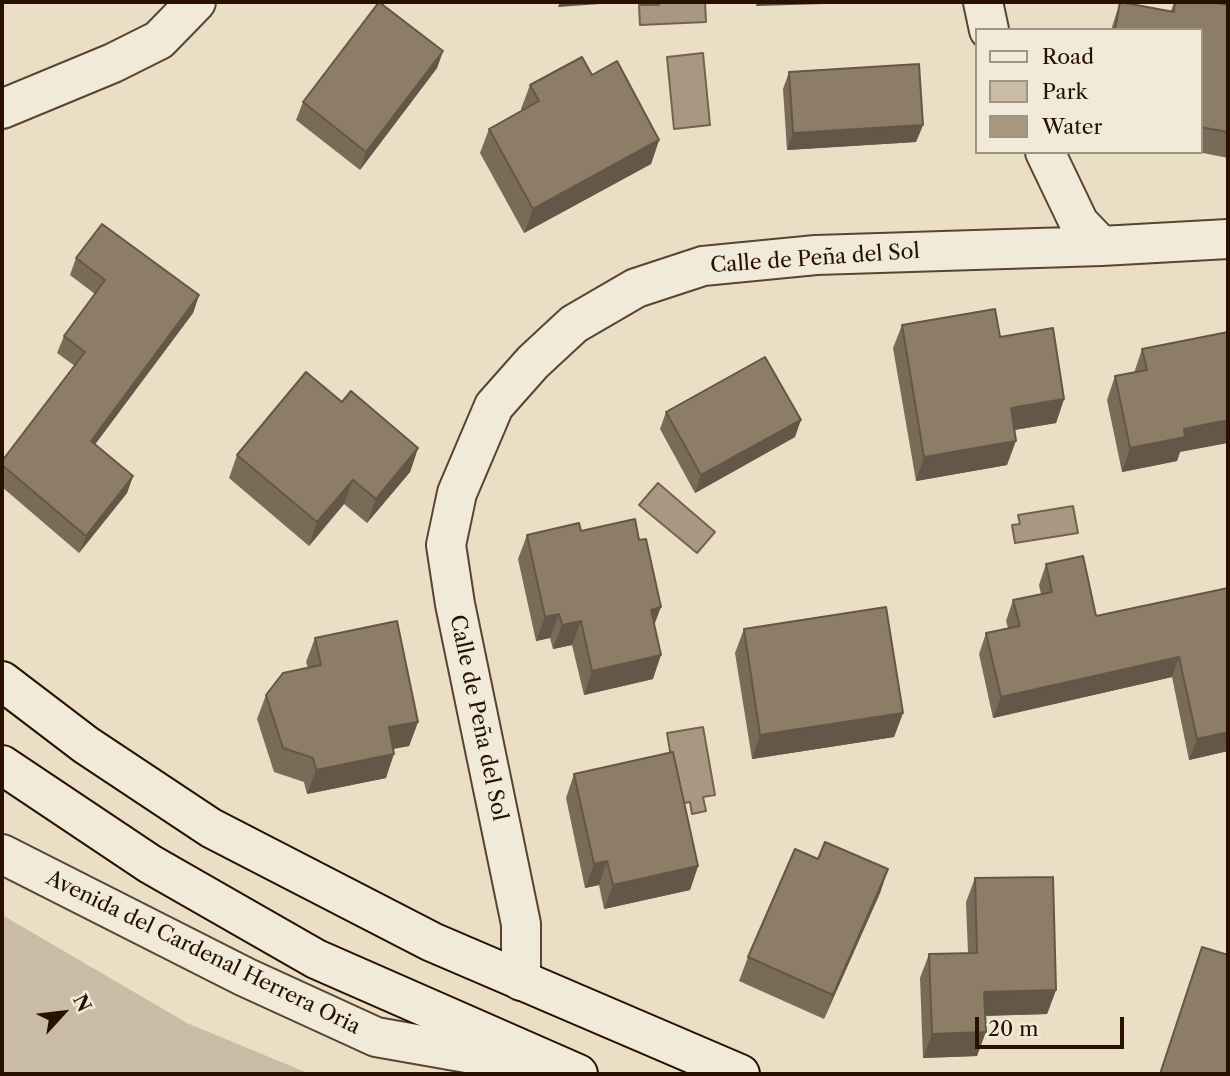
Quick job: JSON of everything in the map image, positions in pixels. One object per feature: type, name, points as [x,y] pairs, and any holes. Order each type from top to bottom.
[{"type":"street","points":[[2,109],[113,63],[159,40],[196,2]]},
{"type":"street","points":[[983,2],[989,28]]},
{"type":"street","points":[[1046,154],[1079,223],[1101,246]]},
{"type":"street","name":"Calle de Peña del Sol","points":[[521,981],[521,924],[455,604],[446,545],[457,493],[494,406],[533,362],[574,324],[636,288],[703,266],[816,254],[1101,246],[1228,239]]},
{"type":"street","points":[[2,681],[86,745],[211,828],[432,942],[740,1074]]},
{"type":"street","name":"Avenida del Cardenal Herrera Oria","points":[[2,765],[150,864],[316,959],[575,1073]]},
{"type":"street","name":"Avenida del Cardenal Herrera Oria","points":[[2,853],[245,977],[376,1037],[575,1073]]},
{"type":"green space","points":[[2,915],[187,1023],[310,1074],[2,1074]]},
{"type":"water","points":[[660,2],[705,2],[706,22],[640,25],[639,5],[659,5]]},
{"type":"water","points":[[703,53],[710,125],[674,129],[667,57]]},
{"type":"water","points":[[658,483],[715,532],[697,553],[639,505]]},
{"type":"water","points":[[1073,506],[1078,533],[1015,543],[1012,525],[1020,524],[1018,515]]},
{"type":"water","points":[[703,727],[715,795],[703,797],[706,811],[692,814],[690,802],[679,804],[667,733]]},
{"type":"building","points":[[379,2],[443,51],[366,152],[303,102]]},
{"type":"building","points":[[1120,2],[1174,12],[1175,2],[1228,5],[1228,132],[1202,127],[1202,28],[1115,28]]},
{"type":"building","points":[[582,57],[592,75],[617,61],[659,140],[533,209],[489,129],[539,101],[530,85]]},
{"type":"building","points":[[919,64],[923,125],[793,133],[789,72]]},
{"type":"building","points":[[102,224],[199,295],[91,441],[133,476],[86,536],[2,465],[2,461],[85,352],[64,336],[105,280],[76,258]]},
{"type":"building","points":[[995,309],[1000,337],[1053,328],[1064,399],[1011,408],[1016,441],[924,457],[902,325]]},
{"type":"building","points":[[1228,332],[1228,420],[1184,429],[1185,437],[1130,448],[1115,376],[1147,370],[1142,349]]},
{"type":"building","points":[[765,357],[801,420],[701,475],[666,412]]},
{"type":"building","points":[[306,372],[342,402],[351,391],[418,448],[376,499],[353,480],[317,522],[237,455]]},
{"type":"building","points":[[635,519],[639,540],[646,539],[661,607],[651,610],[661,655],[592,671],[581,621],[562,625],[559,614],[545,617],[527,535],[579,523],[581,531]]},
{"type":"building","points":[[1083,556],[1096,616],[1228,588],[1228,732],[1197,739],[1179,657],[1001,697],[986,633],[1020,626],[1013,600],[1052,592],[1046,564]]},
{"type":"building","points":[[886,607],[903,713],[760,735],[744,629]]},
{"type":"building","points":[[397,621],[418,722],[389,727],[394,754],[316,770],[313,758],[283,748],[266,695],[283,673],[321,665],[315,638]]},
{"type":"building","points":[[673,752],[698,866],[613,885],[607,861],[594,864],[574,774]]},
{"type":"building","points":[[825,842],[888,869],[833,995],[748,957],[795,849],[818,859]]},
{"type":"building","points":[[1053,877],[1056,990],[984,992],[986,1032],[932,1034],[929,954],[977,953],[975,878]]},
{"type":"building","points":[[1202,947],[1228,955],[1228,1074],[1160,1074]]}]
